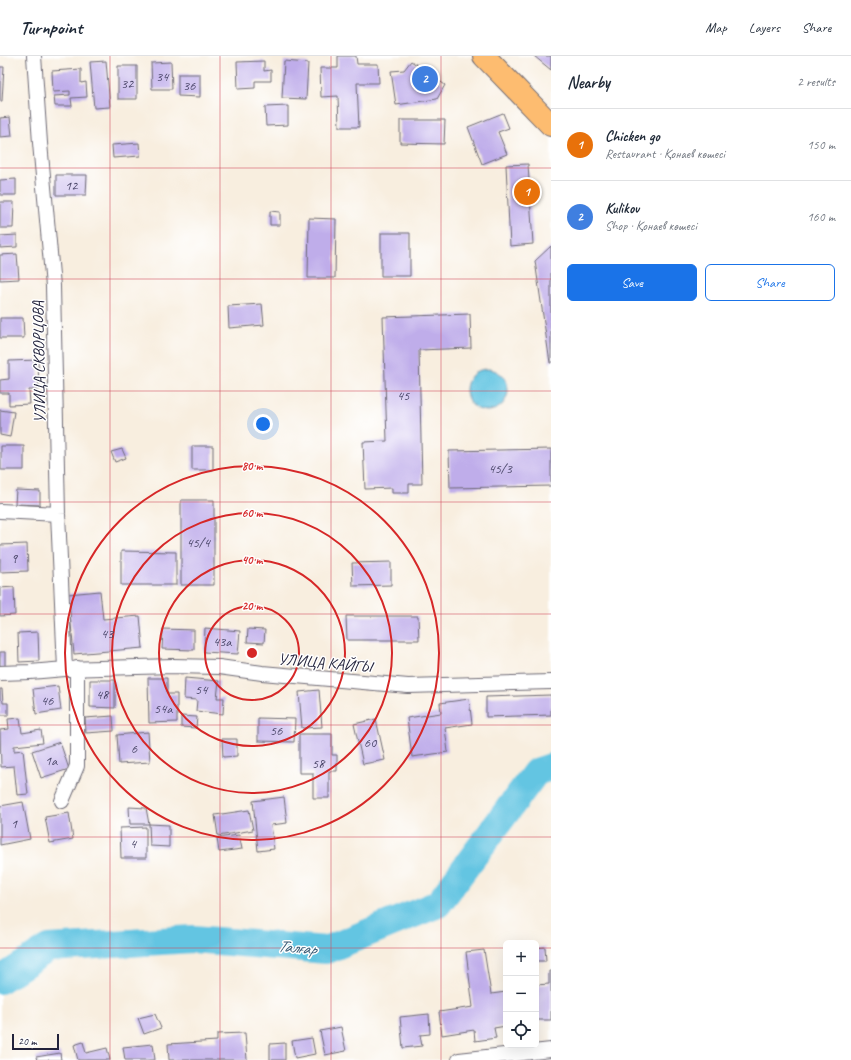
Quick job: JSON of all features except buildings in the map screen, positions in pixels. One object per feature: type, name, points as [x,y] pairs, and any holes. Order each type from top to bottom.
[{"type":"main road","points":[[484,56],[551,125]]},
{"type":"street","name":"УЛИЦА СКВОРЦОВА","points":[[34,56],[40,143],[54,286],[58,514],[71,668],[77,766],[62,801]]},
{"type":"street","points":[[0,511],[58,514]]},
{"type":"street","name":"УЛИЦА КАЙГЫ","points":[[0,673],[71,668],[173,666],[220,667],[262,673],[408,686],[551,682]]},
{"type":"street","points":[[459,1060],[483,1059],[551,1050]]},
{"type":"water","points":[[483,369],[491,369],[499,372],[505,378],[508,390],[505,402],[499,408],[491,411],[483,411],[475,408],[469,402],[466,394],[466,386],[469,378],[475,372]]},
{"type":"waterway","name":"Талғар","points":[[0,980],[49,948],[193,939],[326,950],[438,904],[536,772],[551,767]]},
{"type":"place","name":"Kulikov","points":[[425,79]]},
{"type":"place","name":"Chicken go","points":[[527,192]]}]
